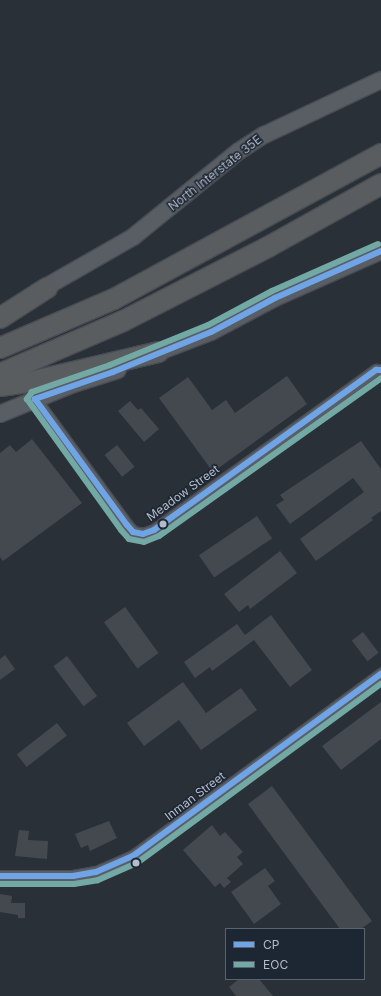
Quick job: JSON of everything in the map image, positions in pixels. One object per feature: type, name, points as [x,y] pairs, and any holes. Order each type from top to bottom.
[{"type":"highway","points":[[0,348],[114,299],[381,154]]},
{"type":"highway","points":[[0,374],[123,321],[354,200],[381,184]]},
{"type":"highway","points":[[0,318],[53,285]]},
{"type":"highway","points":[[0,386],[30,382],[159,352]]},
{"type":"main road","name":"North Interstate 35E","points":[[0,308],[53,285],[133,237],[239,151],[264,135],[381,80]]},
{"type":"main road","points":[[0,414],[35,399],[113,372],[211,332],[275,298],[356,264],[381,251]]},
{"type":"street","name":"Meadow Street","points":[[35,399],[127,525],[133,532],[143,534],[154,530],[376,370],[381,370]]},
{"type":"street","name":"Inman Street","points":[[0,876],[73,876],[96,872],[133,856],[381,674]]},
{"type":"building","points":[[287,376],[307,404],[213,472],[159,398],[188,377],[212,410],[226,400],[235,413]]},
{"type":"building","points":[[130,401],[138,410],[141,408],[159,429],[144,442],[118,411]]},
{"type":"building","points":[[32,439],[82,503],[3,561],[0,557],[0,453],[10,445],[16,452]]},
{"type":"building","points":[[361,441],[381,469],[381,511],[371,518],[373,520],[316,561],[300,539],[364,492],[353,478],[290,524],[276,505],[284,500],[280,495]]},
{"type":"building","points":[[117,445],[135,467],[122,477],[105,455]]},
{"type":"building","points":[[257,516],[272,538],[214,578],[199,555]]},
{"type":"building","points":[[280,551],[297,573],[250,609],[248,605],[239,612],[224,594]]},
{"type":"building","points":[[125,607],[159,653],[137,668],[104,622]]},
{"type":"building","points":[[271,615],[312,670],[290,687],[254,640],[212,671],[210,667],[195,678],[184,662],[237,624],[245,635]]},
{"type":"building","points":[[363,632],[379,653],[367,661],[352,640]]},
{"type":"building","points":[[5,655],[15,669],[0,680],[0,659]]},
{"type":"building","points":[[67,656],[97,696],[84,706],[53,666]]},
{"type":"building","points":[[183,682],[206,713],[241,688],[257,710],[201,750],[179,720],[144,746],[127,723]]},
{"type":"building","points":[[381,702],[381,739],[341,770],[322,746]]},
{"type":"building","points":[[57,723],[67,736],[27,767],[17,754]]},
{"type":"building","points":[[272,786],[372,921],[362,928],[339,928],[248,804]]},
{"type":"building","points":[[109,821],[117,838],[90,851],[88,845],[81,848],[75,834]]},
{"type":"building","points":[[212,825],[220,836],[225,832],[243,852],[237,857],[243,864],[227,878],[231,882],[224,888],[220,883],[215,887],[183,850]]},
{"type":"building","points":[[19,830],[29,831],[28,840],[48,841],[47,859],[15,856]]},
{"type":"building","points":[[265,868],[275,881],[268,886],[281,904],[254,924],[231,892]]},
{"type":"building","points":[[0,894],[12,896],[11,903],[25,903],[25,918],[18,918],[18,915],[0,912]]},
{"type":"building","points":[[238,980],[260,980],[273,996],[236,996],[229,987]]},
{"type":"transit line","name":"EOC","points":[[378,244],[272,291],[208,325],[110,365],[32,392],[27,399],[121,530],[129,539],[144,542],[159,536],[381,378]]},
{"type":"transit line","name":"CP","points":[[381,251],[275,298],[211,332],[113,372],[35,399],[127,525],[133,532],[143,534],[154,530],[376,370],[381,370]]},
{"type":"transit line","name":"CP","points":[[0,876],[73,876],[96,872],[133,856],[381,674]]},
{"type":"transit line","name":"EOC","points":[[0,884],[74,884],[98,880],[137,863],[381,684]]}]
